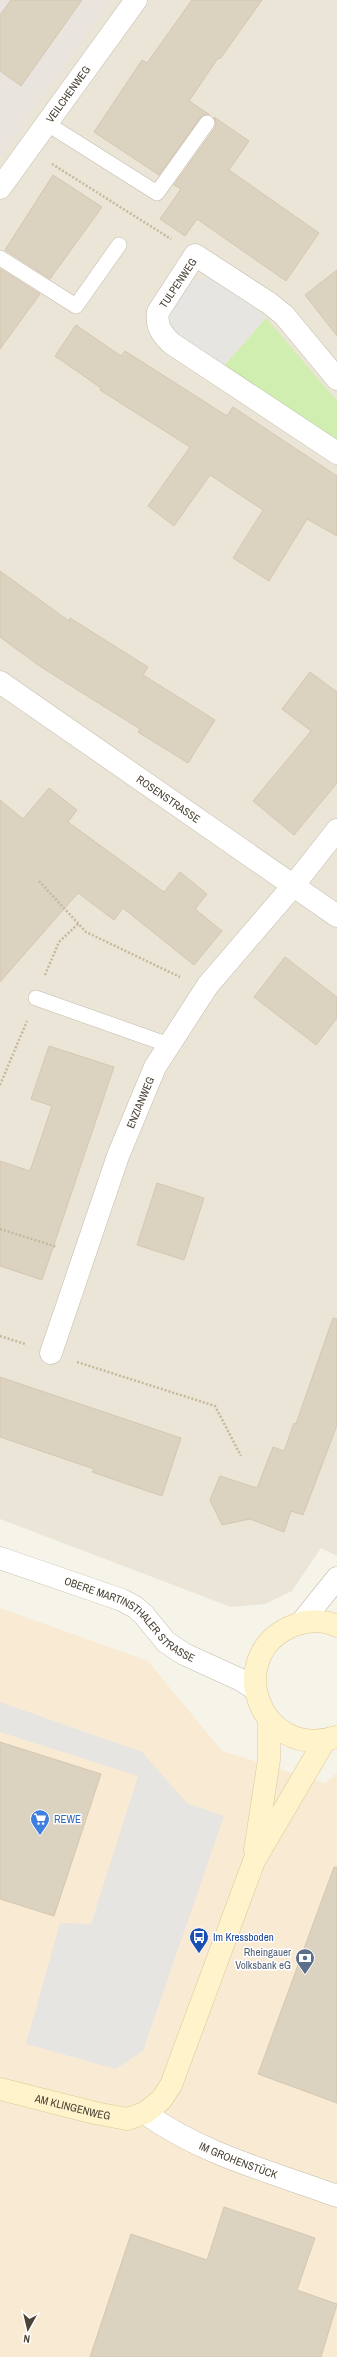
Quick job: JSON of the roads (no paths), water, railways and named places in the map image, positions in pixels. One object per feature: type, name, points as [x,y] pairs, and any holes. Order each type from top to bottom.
[{"type":"street","name":"VEILCHENWEG","points":[[0,188],[136,0]]},
{"type":"street","name":"TULPENWEG","points":[[337,379],[284,315],[270,303],[195,255],[158,312],[157,322],[161,333],[171,342],[337,452]]},
{"type":"street","name":"ROSENSTRASSE","points":[[0,682],[337,916]]},
{"type":"street","points":[[293,886],[337,830]]},
{"type":"street","name":"ENZIANWEG","points":[[51,1353],[118,1156],[155,1067],[205,989],[293,886]]},
{"type":"street","name":"OBERE MARTINSTHALER STRASSE","points":[[0,1558],[122,1600],[135,1607],[166,1642],[184,1654],[241,1680],[255,1689]]},
{"type":"street","points":[[301,1623],[337,1578]]},
{"type":"street","points":[[331,1738],[310,1741],[294,1738],[281,1731],[269,1720],[260,1706],[255,1689],[255,1671],[261,1655],[270,1640],[284,1629],[301,1623],[318,1621],[337,1626]]},
{"type":"street","points":[[254,1861],[268,1760],[269,1720]]},
{"type":"street","points":[[145,2113],[161,2100],[171,2085],[254,1861],[331,1738]]},
{"type":"street","name":"AM KLINGENWEG","points":[[0,2089],[109,2116],[127,2119],[145,2113]]},
{"type":"street","name":"IM GROHENSTÜCK","points":[[145,2113],[177,2135],[337,2196]]},
{"type":"lane","points":[[46,123],[157,194],[207,123]]},
{"type":"lane","points":[[0,258],[76,306],[119,245]]},
{"type":"lane","points":[[36,998],[169,1045]]},
{"type":"place","name":"REWE","points":[[40,1836]]},
{"type":"place","name":"Im Kressboden","points":[[199,1954]]},
{"type":"place","name":"Rheingauer Volksbank eG","points":[[305,1975]]}]
